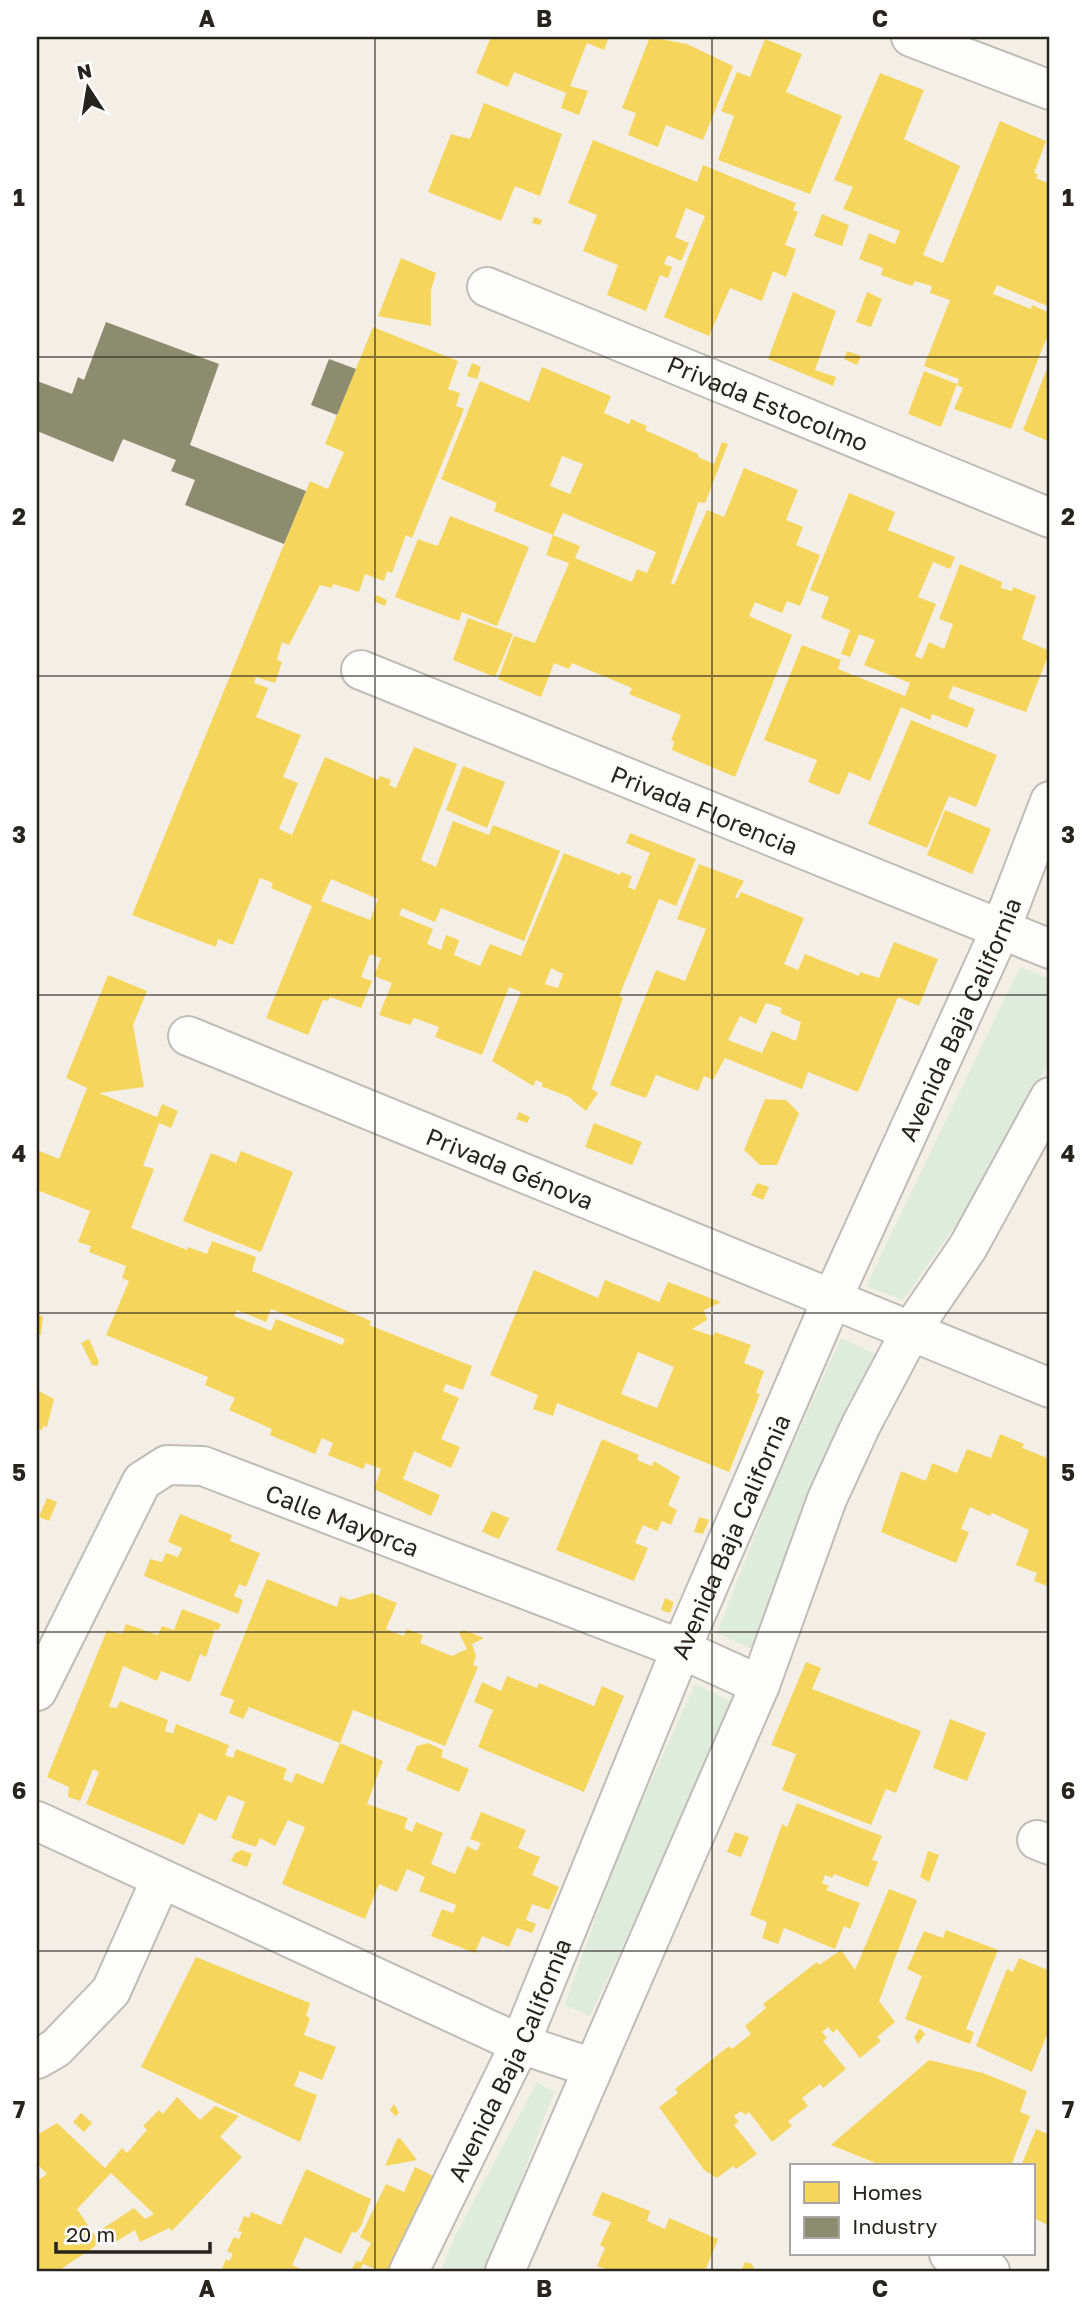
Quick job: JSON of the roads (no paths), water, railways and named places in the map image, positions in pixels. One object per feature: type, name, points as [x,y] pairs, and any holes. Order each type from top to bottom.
[{"type":"street","points":[[911,37],[1050,90]]},
{"type":"street","name":"Privada Estocolmo","points":[[487,287],[1050,519]]},
{"type":"street","name":"Privada Florencia","points":[[360,670],[1050,949]]},
{"type":"street","name":"Avenida Baja California","points":[[409,2271],[520,2044],[681,1649],[833,1297],[1000,930],[1050,801]]},
{"type":"street","name":"Privada Génova","points":[[188,1036],[912,1329]]},
{"type":"street","points":[[505,2271],[760,1685],[827,1499],[912,1329],[968,1247],[1050,1097]]},
{"type":"street","points":[[912,1329],[1050,1388]]},
{"type":"street","name":"Calle Mayorca","points":[[37,1691],[142,1481],[167,1465],[203,1466],[681,1649],[760,1685]]},
{"type":"street","points":[[37,1821],[520,2044],[593,2068]]},
{"type":"street","points":[[37,2059],[56,2048],[111,1991],[161,1879]]},
{"type":"street","points":[[954,2256],[990,2271]]}]
